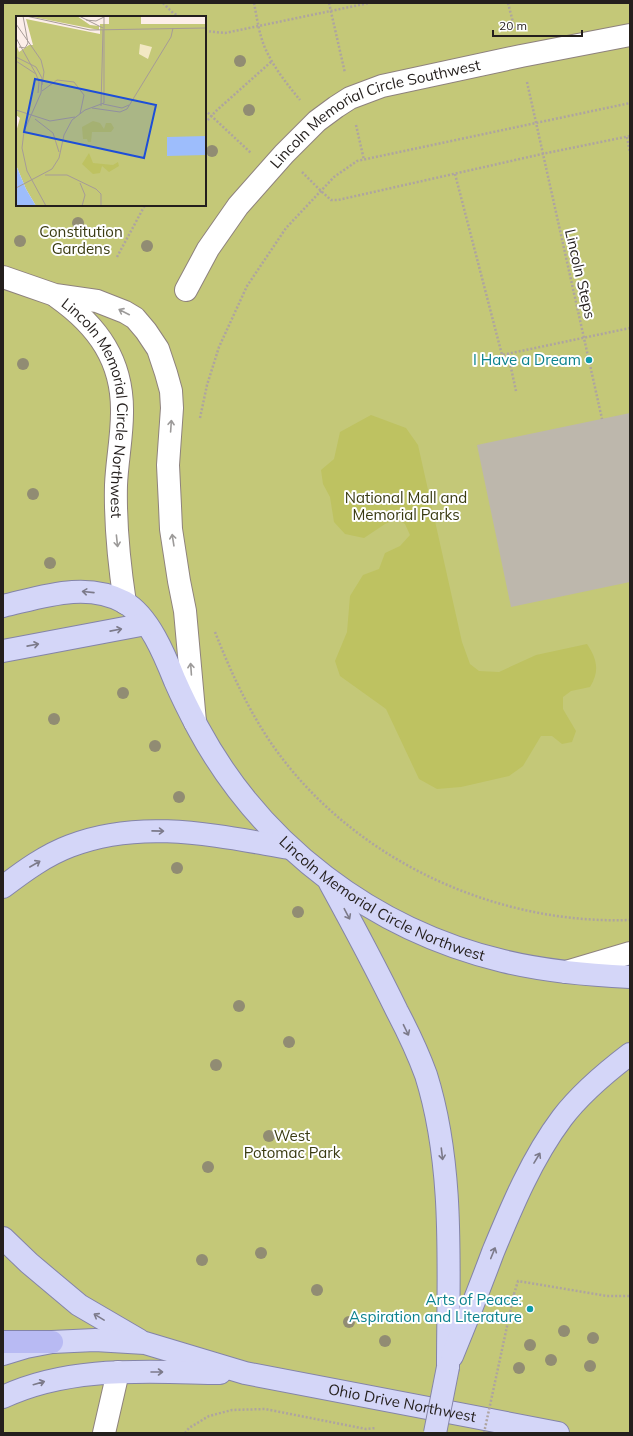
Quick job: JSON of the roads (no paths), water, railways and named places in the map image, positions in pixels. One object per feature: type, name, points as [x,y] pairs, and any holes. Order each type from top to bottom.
[{"type":"highway","points":[[3,1342],[52,1342]]},
{"type":"main road","points":[[3,606],[56,594],[80,591],[112,597],[126,602]]},
{"type":"main road","name":"Lincoln Memorial Circle Northwest","points":[[126,602],[146,624],[162,650],[195,722],[221,768],[237,790],[271,829],[290,848],[329,880],[385,916],[411,929],[474,954],[505,962],[566,972],[630,977]]},
{"type":"main road","points":[[3,651],[146,624]]},
{"type":"main road","points":[[3,887],[25,870],[70,846],[94,838],[120,833],[149,831],[182,832],[290,848]]},
{"type":"main road","points":[[329,880],[386,987],[414,1046],[425,1074],[433,1103],[443,1164],[448,1239],[448,1367]]},
{"type":"main road","points":[[435,1433],[448,1367],[518,1192],[562,1118],[595,1082],[630,1054]]},
{"type":"main road","points":[[3,1238],[41,1274],[79,1305],[145,1344]]},
{"type":"main road","name":"Ohio Drive Northwest","points":[[3,1354],[26,1347],[52,1342],[95,1340],[145,1344],[245,1373],[558,1433]]},
{"type":"main road","name":"Ohio Drive Northwest","points":[[3,1397],[22,1389],[62,1378],[118,1372],[245,1373]]},
{"type":"street","name":"Lincoln Memorial Circle Southwest","points":[[186,290],[208,249],[233,212],[284,154],[317,121],[336,106],[350,98],[382,86],[521,56],[630,35]]},
{"type":"street","points":[[3,277],[55,295]]},
{"type":"street","name":"Lincoln Memorial Circle Northwest","points":[[55,295],[74,308],[101,339],[109,352],[120,383],[122,413],[118,456],[116,514],[120,567],[126,602]]},
{"type":"street","name":"Lincoln Memorial Circle Northwest","points":[[55,295],[97,301],[125,312],[135,318],[158,349],[166,373],[171,391],[172,408],[168,465],[171,529],[185,611],[195,722]]},
{"type":"street","points":[[566,972],[630,953]]},
{"type":"street","points":[[104,1433],[118,1372]]},
{"type":"place","name":"I Have a Dream","points":[[589,360]]},
{"type":"place","name":"Arts of Peace: Aspiration and Literature","points":[[530,1309]]},
{"type":"park label","name":"Constitution Gardens","points":[[81,240]]},
{"type":"park label","name":"National Mall and Memorial Parks","points":[[406,506]]},
{"type":"park label","name":"West Potomac Park","points":[[292,1144]]}]
